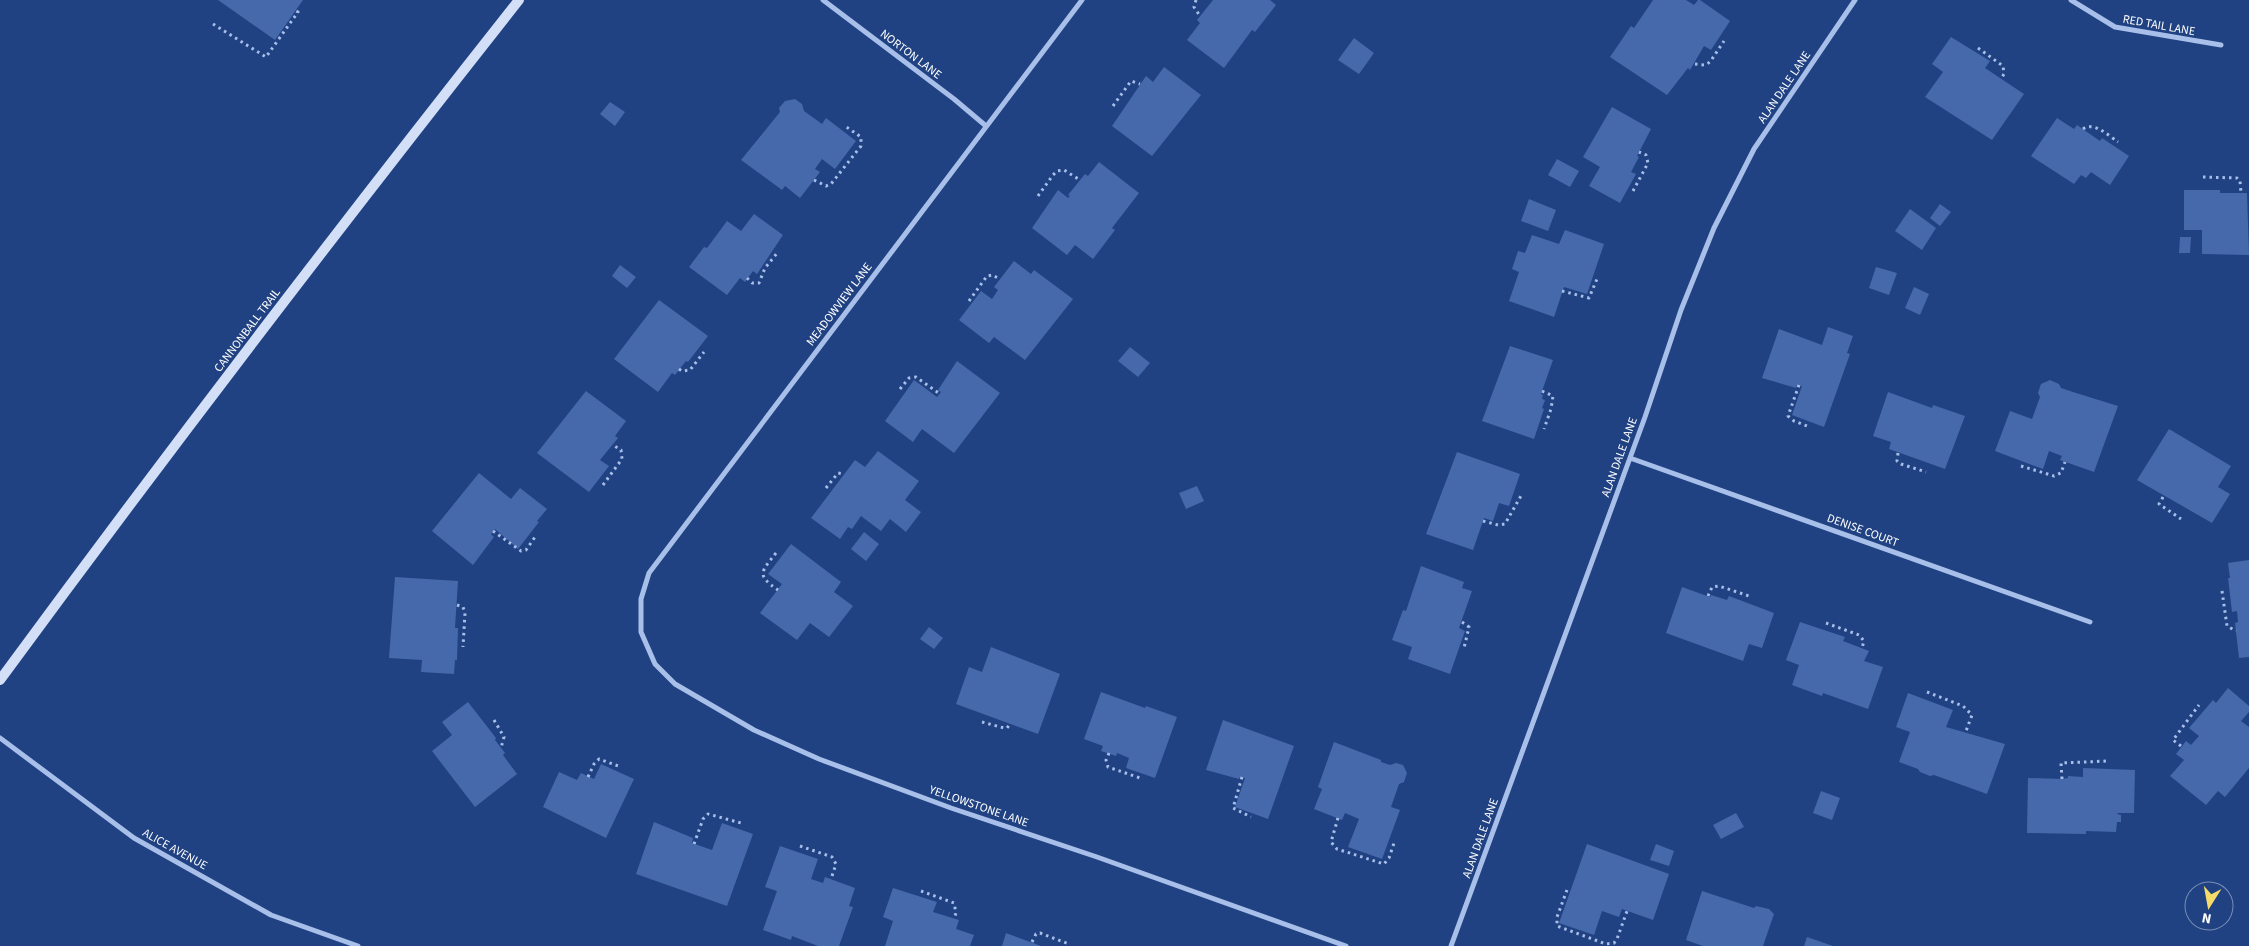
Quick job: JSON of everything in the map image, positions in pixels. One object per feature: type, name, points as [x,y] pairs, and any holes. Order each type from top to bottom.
[{"type":"main road","name":"CANNONBALL TRAIL","points":[[0,680],[155,471],[382,173],[518,0]]},
{"type":"street","name":"NORTON LANE","points":[[823,0],[954,99],[986,126]]},
{"type":"street","name":"MEADOWVIEW LANE","points":[[641,632],[640,599],[649,573],[1082,0]]},
{"type":"street","name":"ALAN DALE LANE","points":[[1451,946],[1630,458],[1680,310],[1714,228],[1754,149],[1855,0]]},
{"type":"street","name":"RED TAIL LANE","points":[[2071,0],[2115,27],[2221,45]]},
{"type":"street","name":"DENISE COURT","points":[[1630,458],[2090,622]]},
{"type":"street","name":"YELLOWSTONE LANE","points":[[641,632],[655,664],[675,684],[763,734],[819,759],[950,808],[1097,857],[1346,946]]},
{"type":"street","name":"ALICE AVENUE","points":[[0,738],[134,838],[271,915],[358,946]]},
{"type":"path","points":[[1196,0],[1194,7],[1200,16]]},
{"type":"path","points":[[213,24],[266,57],[298,12],[296,11]]},
{"type":"path","points":[[1695,64],[1705,66],[1710,62],[1724,40]]},
{"type":"path","points":[[1978,48],[2003,66],[2004,74],[2001,79]]},
{"type":"path","points":[[1113,106],[1132,81],[1140,84]]},
{"type":"path","points":[[814,180],[826,186],[831,184],[861,146],[861,137],[845,126]]},
{"type":"path","points":[[2083,129],[2087,126],[2093,126],[2118,142]]},
{"type":"path","points":[[1633,191],[1648,163],[1646,155],[1639,152]]},
{"type":"path","points":[[1038,196],[1057,171],[1064,170],[1080,180]]},
{"type":"path","points":[[2203,177],[2237,178],[2240,181],[2241,193]]},
{"type":"path","points":[[747,278],[752,282],[759,283],[765,268],[778,252]]},
{"type":"path","points":[[969,301],[988,276],[992,275],[1000,279]]},
{"type":"path","points":[[1562,291],[1589,298],[1597,280]]},
{"type":"path","points":[[679,369],[682,371],[690,370],[704,352]]},
{"type":"path","points":[[900,389],[909,378],[916,377],[940,394]]},
{"type":"path","points":[[1799,385],[1788,416],[1794,422],[1808,426]]},
{"type":"path","points":[[1542,391],[1553,396],[1544,428]]},
{"type":"path","points":[[603,485],[622,459],[621,450],[613,445]]},
{"type":"path","points":[[1898,453],[1898,461],[1901,464],[1926,472]]},
{"type":"path","points":[[2022,466],[2054,476],[2061,473],[2065,462]]},
{"type":"path","points":[[826,488],[838,473],[844,474]]},
{"type":"path","points":[[1483,521],[1498,525],[1505,524],[1522,494]]},
{"type":"path","points":[[2163,496],[2159,504],[2180,519]]},
{"type":"path","points":[[493,531],[521,552],[526,550],[535,537]]},
{"type":"path","points":[[776,553],[762,574],[766,582],[778,590]]},
{"type":"path","points":[[1708,596],[1712,587],[1718,586],[1752,598]]},
{"type":"path","points":[[2222,591],[2227,626],[2236,631]]},
{"type":"path","points":[[457,605],[463,607],[465,612],[463,647]]},
{"type":"path","points":[[1462,622],[1469,627],[1464,648]]},
{"type":"path","points":[[1826,623],[1859,635],[1864,641],[1862,648]]},
{"type":"path","points":[[1927,692],[1963,706],[1972,714],[1966,732]]},
{"type":"path","points":[[2181,746],[2173,740],[2199,705]]},
{"type":"path","points":[[494,720],[504,737],[501,748]]},
{"type":"path","points":[[982,722],[1004,728],[1007,728],[1010,724]]},
{"type":"path","points":[[1108,754],[1106,760],[1108,767],[1140,778]]},
{"type":"path","points":[[588,777],[594,764],[599,759],[621,767]]},
{"type":"path","points":[[2062,779],[2061,763],[2108,761]]},
{"type":"path","points":[[1242,777],[1233,808],[1251,817]]},
{"type":"path","points":[[694,844],[703,819],[708,814],[741,824]]},
{"type":"path","points":[[1338,818],[1331,838],[1332,845],[1337,849],[1384,864],[1389,858],[1394,843]]},
{"type":"path","points":[[800,846],[832,857],[836,864],[831,879]]},
{"type":"path","points":[[1567,890],[1556,917],[1557,926],[1597,941],[1606,944],[1614,943],[1627,911]]},
{"type":"path","points":[[921,891],[954,903],[956,913],[954,919]]},
{"type":"path","points":[[1032,942],[1036,934],[1040,934],[1068,944]]},
{"type":"building","points":[[218,0],[303,0],[275,40]]},
{"type":"building","points":[[1213,0],[1270,0],[1276,5],[1255,32],[1252,30],[1224,68],[1187,40],[1200,23],[1197,20]]},
{"type":"building","points":[[1653,0],[1686,0],[1694,5],[1700,0],[1730,21],[1711,50],[1704,46],[1690,70],[1688,68],[1667,95],[1610,57],[1631,26],[1634,28]]},
{"type":"building","points":[[1951,37],[1990,61],[1985,68],[2024,94],[1992,140],[1925,97],[1943,72],[1932,64]]},
{"type":"building","points":[[1354,38],[1374,53],[1359,74],[1338,60]]},
{"type":"building","points":[[1164,67],[1201,95],[1152,156],[1112,126],[1146,76],[1153,82]]},
{"type":"building","points":[[795,99],[802,104],[804,111],[822,124],[826,118],[856,141],[835,169],[822,159],[815,169],[820,172],[800,198],[785,186],[782,190],[741,160],[780,112],[779,108],[785,101]]},
{"type":"building","points":[[610,102],[625,112],[615,126],[600,114]]},
{"type":"building","points":[[1612,107],[1651,129],[1631,172],[1636,174],[1620,203],[1589,186],[1600,167],[1583,157]]},
{"type":"building","points":[[2057,118],[2074,129],[2077,125],[2100,141],[2102,138],[2129,156],[2110,185],[2091,172],[2086,178],[2081,175],[2074,184],[2031,156]]},
{"type":"building","points":[[1557,159],[1579,171],[1570,187],[1548,175]]},
{"type":"building","points":[[1099,162],[1139,193],[1112,228],[1115,230],[1093,259],[1075,245],[1067,255],[1032,228],[1058,190],[1068,198],[1070,196],[1068,195],[1085,174],[1088,176]]},
{"type":"building","points":[[2184,190],[2220,190],[2220,193],[2247,193],[2249,255],[2202,254],[2202,230],[2184,230]]},
{"type":"building","points":[[1529,199],[1556,210],[1548,231],[1521,221]]},
{"type":"building","points":[[1940,204],[1951,212],[1940,226],[1930,218]]},
{"type":"building","points":[[1910,209],[1936,228],[1922,250],[1895,231]]},
{"type":"building","points":[[754,214],[783,235],[757,274],[753,271],[745,282],[740,278],[727,295],[689,267],[704,247],[707,248],[727,221],[741,231]]},
{"type":"building","points":[[1565,230],[1604,244],[1587,294],[1564,287],[1554,317],[1509,301],[1519,272],[1512,269],[1518,251],[1525,253],[1532,235],[1559,244]]},
{"type":"building","points":[[2180,237],[2191,237],[2190,253],[2179,253]]},
{"type":"building","points":[[1014,261],[1031,274],[1034,270],[1073,299],[1025,360],[994,337],[989,343],[959,320],[981,291],[992,299],[998,290],[994,287]]},
{"type":"building","points":[[620,265],[636,277],[627,288],[612,276]]},
{"type":"building","points":[[1876,267],[1897,273],[1889,295],[1869,288]]},
{"type":"building","points":[[1914,287],[1929,294],[1920,315],[1905,308]]},
{"type":"building","points":[[659,300],[708,336],[688,362],[686,361],[675,375],[672,373],[658,392],[614,359]]},
{"type":"building","points":[[1828,327],[1853,336],[1847,353],[1850,354],[1824,427],[1792,415],[1802,386],[1797,385],[1796,388],[1762,378],[1779,329],[1822,345]]},
{"type":"building","points":[[1510,346],[1553,360],[1541,394],[1543,395],[1542,399],[1545,400],[1542,408],[1544,409],[1534,439],[1482,421]]},
{"type":"building","points":[[1130,347],[1150,363],[1138,377],[1118,361]]},
{"type":"building","points":[[957,361],[1000,393],[954,453],[922,429],[913,442],[885,421],[914,380],[937,397],[941,392],[938,390]]},
{"type":"building","points":[[2050,380],[2059,384],[2061,388],[2118,406],[2094,472],[2060,460],[2062,456],[2049,451],[2043,469],[1995,451],[2010,411],[2032,419],[2040,397],[2038,393],[2041,384]]},
{"type":"building","points":[[586,391],[626,421],[615,436],[618,438],[600,460],[609,466],[589,492],[537,453]]},
{"type":"building","points":[[1888,392],[1932,408],[1933,405],[1965,416],[1945,469],[1889,449],[1891,442],[1873,436]]},
{"type":"building","points":[[2169,429],[2231,466],[2218,487],[2230,494],[2212,523],[2137,480]]},
{"type":"building","points":[[878,451],[919,481],[905,500],[921,512],[906,532],[890,519],[881,531],[861,516],[852,529],[848,527],[840,539],[811,518],[855,460],[865,467]]},
{"type":"building","points":[[1457,452],[1520,474],[1509,506],[1499,503],[1493,521],[1484,518],[1473,550],[1426,534]]},
{"type":"building","points":[[479,473],[511,499],[520,488],[547,509],[518,549],[495,529],[491,534],[494,537],[473,565],[432,531]]},
{"type":"building","points":[[1197,486],[1204,501],[1186,509],[1179,493]]},
{"type":"building","points":[[864,532],[879,544],[866,561],[851,549]]},
{"type":"building","points":[[791,544],[841,582],[834,592],[853,606],[829,637],[810,623],[797,640],[760,613],[782,584],[768,574]]},
{"type":"building","points":[[2249,560],[2249,657],[2239,658],[2235,623],[2238,622],[2237,611],[2232,612],[2228,563]]},
{"type":"building","points":[[1421,566],[1464,582],[1462,588],[1472,591],[1459,628],[1465,631],[1450,674],[1408,659],[1412,647],[1392,640],[1403,610],[1406,611]]},
{"type":"building","points":[[395,577],[458,581],[455,628],[458,628],[457,660],[455,660],[454,674],[421,672],[422,660],[389,658]]},
{"type":"building","points":[[1682,587],[1710,597],[1711,595],[1727,600],[1729,596],[1774,613],[1762,648],[1749,644],[1743,661],[1666,633]]},
{"type":"building","points":[[1800,622],[1845,637],[1843,641],[1869,651],[1864,661],[1883,667],[1868,709],[1823,693],[1822,696],[1792,685],[1799,665],[1786,660]]},
{"type":"building","points":[[929,627],[943,638],[934,649],[920,639]]},
{"type":"building","points":[[991,647],[1060,674],[1038,734],[956,704],[969,667],[982,672]]},
{"type":"building","points":[[2228,688],[2249,706],[2249,712],[2241,721],[2249,727],[2249,768],[2225,797],[2218,791],[2206,805],[2170,776],[2184,760],[2176,754],[2186,741],[2191,745],[2199,736],[2189,728],[2213,700],[2216,703]]},
{"type":"building","points":[[1101,692],[1177,717],[1155,778],[1126,768],[1129,758],[1117,753],[1116,756],[1101,751],[1103,746],[1084,739]]},
{"type":"building","points":[[1908,693],[1953,710],[1946,727],[2005,744],[1987,794],[1934,775],[1930,776],[1899,762],[1910,732],[1896,727]]},
{"type":"building","points":[[468,702],[496,738],[495,740],[505,753],[503,755],[517,774],[475,807],[432,751],[452,735],[442,722]]},
{"type":"building","points":[[1223,720],[1294,746],[1268,819],[1235,807],[1245,778],[1240,777],[1239,779],[1206,770]]},
{"type":"building","points":[[1334,742],[1390,765],[1396,763],[1403,765],[1407,773],[1404,782],[1399,784],[1391,807],[1400,810],[1382,859],[1348,847],[1359,819],[1345,813],[1342,820],[1314,809],[1322,789],[1318,787]]},
{"type":"building","points":[[601,764],[634,779],[606,838],[543,807],[559,772],[577,780],[581,773],[594,779]]},
{"type":"building","points":[[2083,768],[2135,770],[2134,813],[2117,814],[2121,815],[2121,822],[2117,822],[2116,832],[2086,831],[2086,834],[2027,833],[2028,778],[2062,779],[2068,778],[2068,776],[2083,777]]},
{"type":"building","points":[[1821,791],[1840,798],[1832,820],[1813,813]]},
{"type":"building","points":[[1736,813],[1744,827],[1721,839],[1713,825]]},
{"type":"building","points":[[654,822],[693,838],[692,843],[712,850],[722,823],[753,834],[727,906],[636,874]]},
{"type":"building","points":[[1587,844],[1669,874],[1653,920],[1622,909],[1619,917],[1602,911],[1594,935],[1559,923]]},
{"type":"building","points":[[1656,844],[1674,851],[1669,866],[1650,860]]},
{"type":"building","points":[[780,846],[818,859],[811,879],[823,883],[825,877],[855,888],[849,906],[853,907],[839,946],[818,946],[792,936],[791,940],[763,930],[777,891],[765,887]]},
{"type":"building","points":[[893,888],[937,902],[933,912],[959,920],[956,929],[974,935],[970,946],[885,946],[893,921],[883,917]]},
{"type":"building","points":[[1702,891],[1754,908],[1756,906],[1769,909],[1774,914],[1763,946],[1703,946],[1686,940]]},
{"type":"building","points":[[1006,933],[1041,946],[1002,946]]},
{"type":"building","points":[[1807,937],[1833,946],[1804,946]]}]
